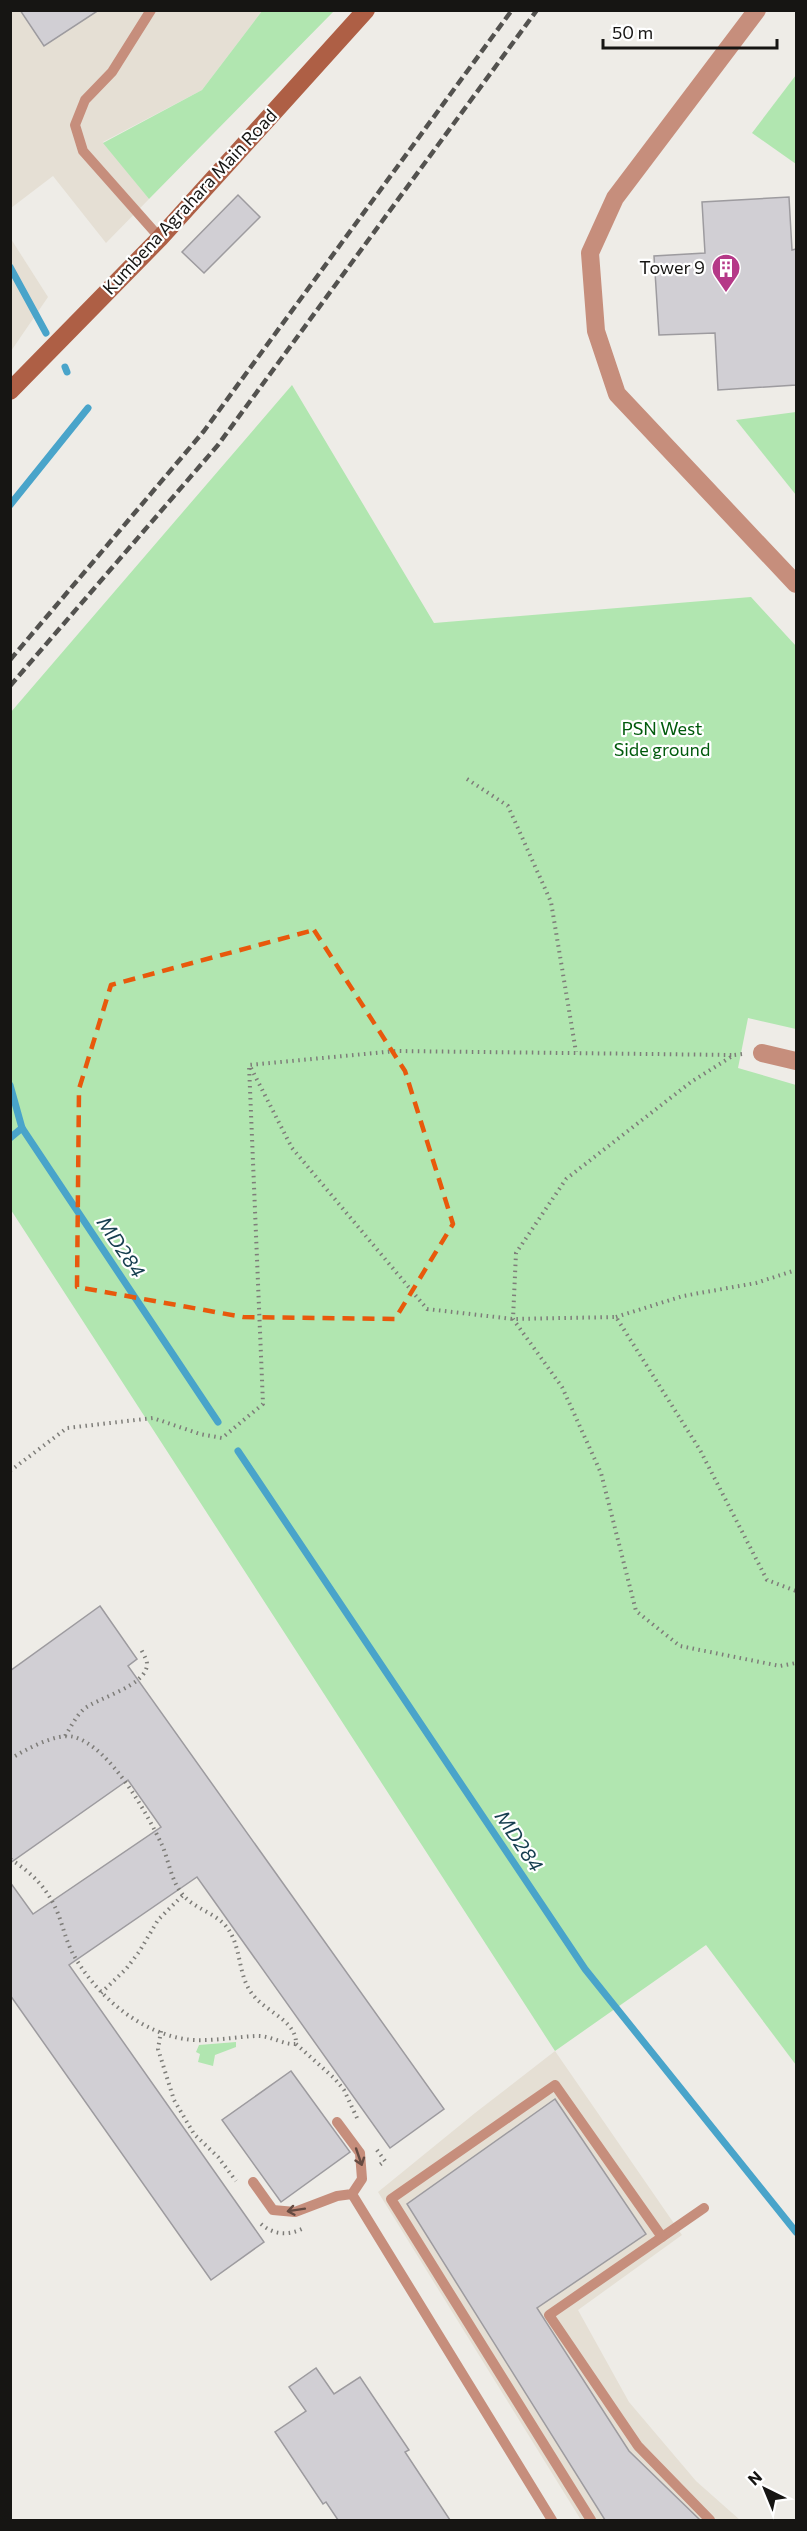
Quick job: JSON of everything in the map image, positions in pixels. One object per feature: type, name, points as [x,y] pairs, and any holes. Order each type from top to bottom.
[{"type":"street","name":"Kumbena Agrahara Main Road","points":[[11,391],[160,238],[366,10]]},
{"type":"street","points":[[757,10],[615,198],[591,254],[596,331],[617,394],[796,584]]},
{"type":"street","points":[[762,1053],[796,1061]]},
{"type":"lane","points":[[151,10],[112,72],[85,100],[75,125],[83,151],[160,238]]},
{"type":"lane","points":[[591,2520],[391,2199],[555,2085],[662,2237]]},
{"type":"lane","points":[[253,2182],[273,2210],[295,2212],[337,2196],[352,2194],[362,2179],[360,2153],[337,2122]]},
{"type":"lane","points":[[352,2194],[552,2520]]},
{"type":"lane","points":[[704,2208],[549,2315],[638,2446],[710,2520]]},
{"type":"path","points":[[467,779],[508,806],[551,902],[576,1052]]},
{"type":"path","points":[[249,1065],[396,1051],[734,1055],[762,1053]]},
{"type":"path","points":[[734,1055],[691,1082],[566,1179],[516,1253],[513,1319],[562,1387],[601,1473],[636,1611],[680,1646],[780,1666],[796,1663]]},
{"type":"path","points":[[249,1065],[292,1148],[427,1309],[513,1319],[616,1317],[683,1296],[756,1283],[796,1270]]},
{"type":"path","points":[[10,1472],[67,1428],[153,1418],[200,1434],[222,1438],[263,1404],[249,1065]]},
{"type":"path","points":[[616,1317],[700,1450],[767,1580],[796,1591]]},
{"type":"path","points":[[65,1737],[84,1709],[124,1690],[145,1671],[147,1664],[140,1647]]},
{"type":"path","points":[[10,1759],[27,1749],[65,1737],[73,1737],[89,1744],[106,1760],[138,1802],[158,1838],[183,1895],[224,1924],[234,1939],[251,1994],[269,2011],[291,2026],[296,2035],[296,2044],[268,2036],[189,2039],[161,2031],[130,2016],[101,1993],[83,1971],[70,1949],[56,1908],[42,1884],[10,1859]]},
{"type":"path","points":[[101,1993],[132,1961],[158,1920],[183,1895]]},
{"type":"path","points":[[161,2031],[158,2049],[174,2100],[194,2134],[218,2157],[240,2190]]},
{"type":"path","points":[[257,2220],[267,2229],[286,2234],[310,2225]]},
{"type":"highlighted area","points":[[314,930],[405,1071],[453,1224],[395,1319],[243,1317],[77,1287],[79,1089],[111,985]]},
{"type":"shaded area","points":[[11,11],[262,11],[202,90],[103,142],[149,199],[106,243],[53,176],[11,208]]},
{"type":"shaded area","points":[[11,239],[48,297],[11,351]]},
{"type":"shaded area","points":[[555,2051],[682,2235],[578,2310],[629,2402],[696,2481],[740,2520],[581,2520],[378,2192]]},
{"type":"green space","points":[[262,11],[334,11],[149,199],[103,143],[202,90]]},
{"type":"green space","points":[[796,75],[796,164],[752,133]]},
{"type":"green space","name":"PSN West Side ground","points":[[292,385],[434,623],[751,597],[796,646],[796,1029],[748,1018],[738,1068],[796,1085],[796,2065],[706,1945],[555,2051],[11,1210],[11,712]]},
{"type":"green space","points":[[796,412],[796,495],[736,420]]},
{"type":"green space","points":[[236,2042],[236,2047],[215,2055],[213,2066],[198,2062],[200,2054],[196,2052],[199,2045]]},
{"type":"building","points":[[20,10],[99,10],[44,46]]},
{"type":"building","points":[[238,195],[260,217],[204,273],[182,252]]},
{"type":"building","name":"Tower 9","points":[[789,197],[792,250],[796,249],[796,385],[718,390],[715,333],[659,335],[654,256],[705,253],[702,202]]},
{"type":"building","points":[[100,1606],[137,1659],[128,1666],[444,2109],[390,2148],[197,1877],[69,1965],[264,2242],[211,2280],[10,1995],[10,1882],[33,1914],[161,1827],[128,1780],[10,1863],[10,1671]]},
{"type":"building","points":[[291,2071],[350,2152],[281,2202],[222,2120]]},
{"type":"building","points":[[555,2099],[646,2234],[537,2308],[629,2451],[700,2520],[605,2520],[407,2204]]},
{"type":"building","points":[[316,2368],[334,2394],[360,2377],[409,2450],[405,2452],[450,2520],[338,2520],[326,2502],[323,2504],[275,2432],[306,2411],[289,2387]]},
{"type":"waterway","name":"MD284","points":[[10,267],[46,333]]},
{"type":"waterway","name":"MD284","points":[[65,367],[67,372]]},
{"type":"waterway","name":"MD284","points":[[10,505],[88,408]]},
{"type":"waterway","name":"MD284","points":[[10,1085],[22,1128],[218,1422]]},
{"type":"waterway","points":[[10,1138],[22,1128]]},
{"type":"waterway","name":"MD284","points":[[238,1451],[585,1969],[796,2232]]},
{"type":"railway","points":[[10,660],[204,431],[512,10]]},
{"type":"railway","points":[[10,686],[218,445],[537,10]]},
{"type":"place","name":"Tower 9","points":[[726,294]]}]
